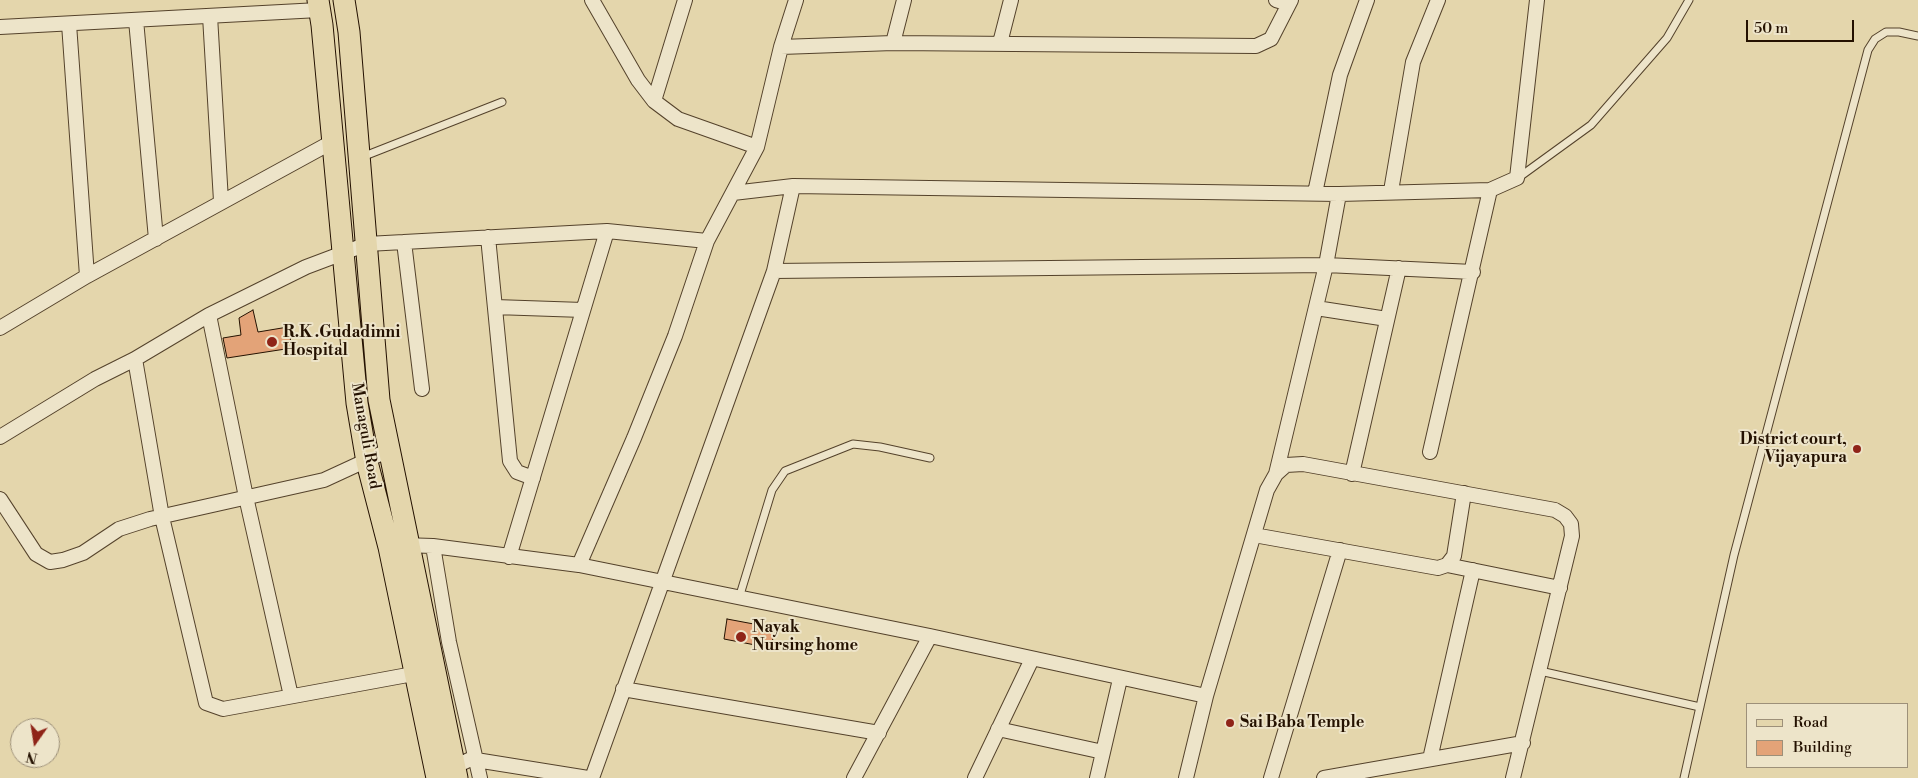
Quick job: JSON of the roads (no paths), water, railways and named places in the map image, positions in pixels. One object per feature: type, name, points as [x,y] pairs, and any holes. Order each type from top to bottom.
[{"type":"main road","name":"Managuli Road","points":[[344,0],[367,244],[379,400],[389,450],[398,546],[446,775]]},
{"type":"main road","name":"Managuli Road","points":[[319,5],[357,403],[366,462],[398,546]]},
{"type":"street","points":[[654,101],[685,0]]},
{"type":"street","points":[[579,565],[672,344],[707,240],[757,147],[781,47],[796,0]]},
{"type":"street","points":[[893,43],[904,0]]},
{"type":"street","points":[[1000,43],[1011,0]]},
{"type":"street","points":[[781,47],[893,43],[1256,46],[1270,39],[1290,2],[1276,0]]},
{"type":"street","points":[[1315,193],[1340,75],[1368,0]]},
{"type":"street","points":[[1391,191],[1413,62],[1438,0]]},
{"type":"street","points":[[733,194],[793,186],[1339,194],[1391,191],[1490,190],[1517,178],[1537,0]]},
{"type":"street","points":[[597,3],[638,80],[654,101],[678,119],[757,147]]},
{"type":"street","points":[[0,27],[210,16],[319,5]]},
{"type":"street","points":[[210,16],[222,201]]},
{"type":"street","points":[[136,20],[156,239]]},
{"type":"street","points":[[69,24],[87,276]]},
{"type":"street","points":[[0,328],[87,276],[332,142]]},
{"type":"street","points":[[592,778],[774,271],[793,186]]},
{"type":"street","points":[[1430,452],[1473,272],[1490,190]]},
{"type":"street","points":[[1186,778],[1206,696],[1267,490],[1276,474],[1326,264],[1339,194]]},
{"type":"street","points":[[0,438],[95,378],[135,359],[209,315],[306,267],[367,244],[607,231],[707,240]]},
{"type":"street","points":[[509,557],[607,231]]},
{"type":"street","points":[[488,237],[510,461],[517,472],[532,478]]},
{"type":"street","points":[[404,242],[422,389]]},
{"type":"street","points":[[774,271],[1326,264],[1473,272]]},
{"type":"street","points":[[1352,474],[1399,268]]},
{"type":"street","points":[[495,307],[583,310]]},
{"type":"street","points":[[1316,308],[1386,320]]},
{"type":"street","points":[[209,315],[246,497],[291,696]]},
{"type":"street","points":[[135,359],[162,516],[206,703],[223,708],[425,672]]},
{"type":"street","points":[[0,498],[36,554],[50,562],[83,553],[118,529],[162,516],[324,480],[389,450]]},
{"type":"street","points":[[1276,474],[1286,465],[1303,464],[1555,510],[1565,516],[1571,524],[1572,536],[1513,778]]},
{"type":"street","points":[[1447,565],[1454,556],[1464,493]]},
{"type":"street","points":[[1254,535],[1438,568],[1447,565],[1560,588]]},
{"type":"street","points":[[398,546],[433,546],[579,565],[930,636],[1120,679],[1206,696]]},
{"type":"street","points":[[433,546],[449,642],[480,778]]},
{"type":"street","points":[[1271,778],[1340,550]]},
{"type":"street","points":[[1430,759],[1472,570]]},
{"type":"street","points":[[854,778],[930,636]]},
{"type":"street","points":[[975,778],[1032,659]]},
{"type":"street","points":[[1097,778],[1120,679]]},
{"type":"street","points":[[624,689],[878,734]]},
{"type":"street","points":[[998,729],[1103,752]]},
{"type":"street","points":[[1324,778],[1523,743]]},
{"type":"street","points":[[446,775],[475,757],[476,760],[588,778]]},
{"type":"lane","points":[[1517,178],[1591,125],[1667,38],[1689,0]]},
{"type":"lane","points":[[1684,778],[1734,555],[1868,50],[1875,39],[1886,32],[1899,32],[1918,36]]},
{"type":"lane","points":[[359,158],[502,102]]},
{"type":"lane","points":[[739,598],[772,490],[785,471],[853,444],[880,447],[930,458]]},
{"type":"lane","points":[[1540,672],[1700,706]]},
{"type":"place","name":"R.K .Gudadinni Hospital","points":[[272,342]]},
{"type":"place","name":"District court, Vijayapura","points":[[1857,449]]},
{"type":"place","name":"Nayak Nursing home","points":[[741,637]]},
{"type":"place","name":"Sai Baba Temple","points":[[1230,723]]}]
